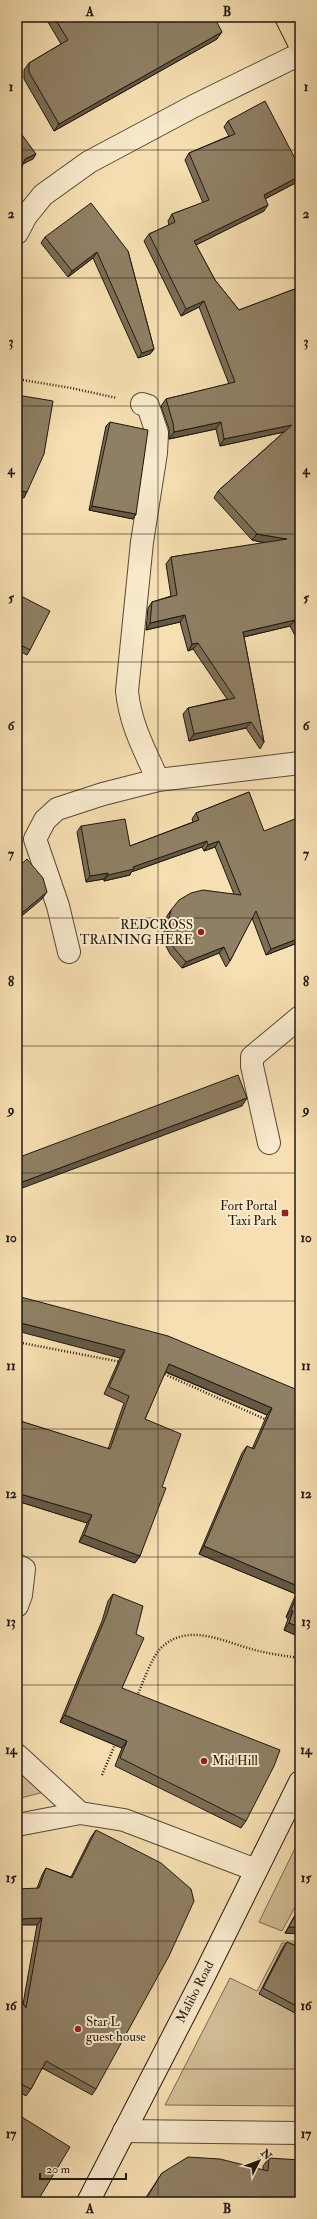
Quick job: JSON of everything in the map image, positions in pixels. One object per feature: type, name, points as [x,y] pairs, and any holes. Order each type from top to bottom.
[{"type":"main road","points":[[286,17],[300,44]]},
{"type":"street","points":[[17,233],[26,216],[43,195],[89,162],[194,106],[300,54]]},
{"type":"street","points":[[142,404],[148,406],[152,413],[157,433],[156,453],[142,542],[127,692],[128,711],[158,780]]},
{"type":"street","points":[[69,952],[58,906],[35,839],[45,820],[57,810],[103,794],[158,780],[300,763]]},
{"type":"street","points":[[269,1142],[252,1066],[252,1057],[300,1017]]},
{"type":"street","points":[[17,1565],[24,1569],[21,1595],[17,1606]]},
{"type":"street","points":[[17,1755],[80,1813]]},
{"type":"street","name":"Malibo Road","points":[[88,2202],[300,1782]]},
{"type":"street","points":[[17,1825],[80,1813],[124,1820],[256,1870]]},
{"type":"street","points":[[124,2131],[300,2133]]},
{"type":"path","points":[[17,379],[71,388],[142,404]]},
{"type":"path","points":[[17,1342],[122,1362]]},
{"type":"path","points":[[156,1370],[272,1423]]},
{"type":"path","points":[[136,1698],[159,1650],[169,1641],[184,1635],[202,1634],[254,1650],[300,1658]]},
{"type":"path","points":[[102,1775],[118,1739]]},
{"type":"path","points":[[254,2176],[266,2132]]},
{"type":"shaded area","points":[[17,1773],[52,1790],[17,1799]]},
{"type":"shaded area","points":[[300,1838],[300,1898],[282,1931],[259,1922]]},
{"type":"shaded area","points":[[282,1943],[300,1943],[300,2106],[165,2105],[230,1978],[257,1991]]},
{"type":"building","points":[[54,17],[214,17],[222,32],[59,124],[29,72],[29,63],[68,40]]},
{"type":"building","points":[[265,101],[300,168],[300,176],[264,195],[268,205],[194,241],[215,280],[239,310],[300,287],[300,630],[295,620],[243,632],[264,742],[251,722],[194,734],[188,708],[235,698],[198,643],[192,644],[185,615],[150,623],[152,602],[177,595],[171,557],[287,539],[257,534],[218,491],[292,425],[224,439],[221,422],[174,432],[166,399],[235,382],[204,301],[186,309],[149,234],[175,222],[172,214],[209,200],[189,153],[235,134],[228,121]]},
{"type":"building","points":[[17,128],[36,154],[25,159],[17,180]]},
{"type":"building","points":[[91,203],[128,251],[154,349],[142,353],[97,252],[72,271],[45,237]]},
{"type":"building","points":[[17,395],[53,401],[44,454],[27,492],[17,490]]},
{"type":"building","points":[[110,422],[148,430],[136,514],[92,506]]},
{"type":"building","points":[[17,594],[50,611],[30,650],[17,643]]},
{"type":"building","points":[[249,792],[264,831],[300,817],[300,938],[271,949],[256,911],[230,961],[224,947],[186,962],[174,948],[168,936],[168,923],[171,910],[179,900],[191,893],[203,890],[241,895],[219,841],[208,845],[207,841],[133,867],[134,869],[108,875],[108,873],[90,876],[81,826],[125,819],[130,846],[199,820],[196,813]]},
{"type":"building","points":[[27,859],[43,878],[47,892],[17,917],[17,868]]},
{"type":"building","points":[[238,1075],[247,1098],[17,1184],[17,1158]]},
{"type":"building","points":[[17,1296],[168,1336],[300,1391],[300,1587],[204,1546],[247,1446],[254,1449],[272,1408],[169,1364],[145,1419],[181,1434],[162,1487],[166,1488],[140,1556],[84,1535],[92,1515],[17,1493],[17,1420],[110,1449],[129,1396],[109,1387],[125,1350],[17,1322]]},
{"type":"building","points":[[300,1588],[300,1627],[289,1623],[293,1611],[291,1610]]},
{"type":"building","points":[[113,1594],[143,1606],[136,1634],[144,1638],[122,1688],[280,1750],[274,1766],[246,1821],[120,1758],[127,1741],[65,1715],[107,1614]]},
{"type":"building","points":[[96,1830],[161,1863],[191,1889],[194,1901],[169,1956],[96,2089],[46,2061],[31,2089],[17,2082],[17,1995],[26,2008],[42,1918],[17,1919],[17,1889],[39,1888],[46,1868],[72,1878]]},
{"type":"building","points":[[300,1907],[300,1927],[289,1927]]},
{"type":"building","points":[[287,1942],[300,1948],[300,2008],[263,1988]]},
{"type":"building","points":[[17,2114],[70,2147],[37,2202],[17,2202]]},
{"type":"building","points":[[188,2157],[220,2159],[268,2171],[269,2158],[300,2160],[300,2202],[144,2202],[162,2173]]},
{"type":"place","name":"REDCROSS TRAINING HERE","points":[[201,932]]},
{"type":"place","name":"Fort Portal Taxi Park","points":[[285,1213]]},
{"type":"place","name":"Mid Hill","points":[[204,1761]]},
{"type":"place","name":"Star L guest house","points":[[78,2029]]}]
